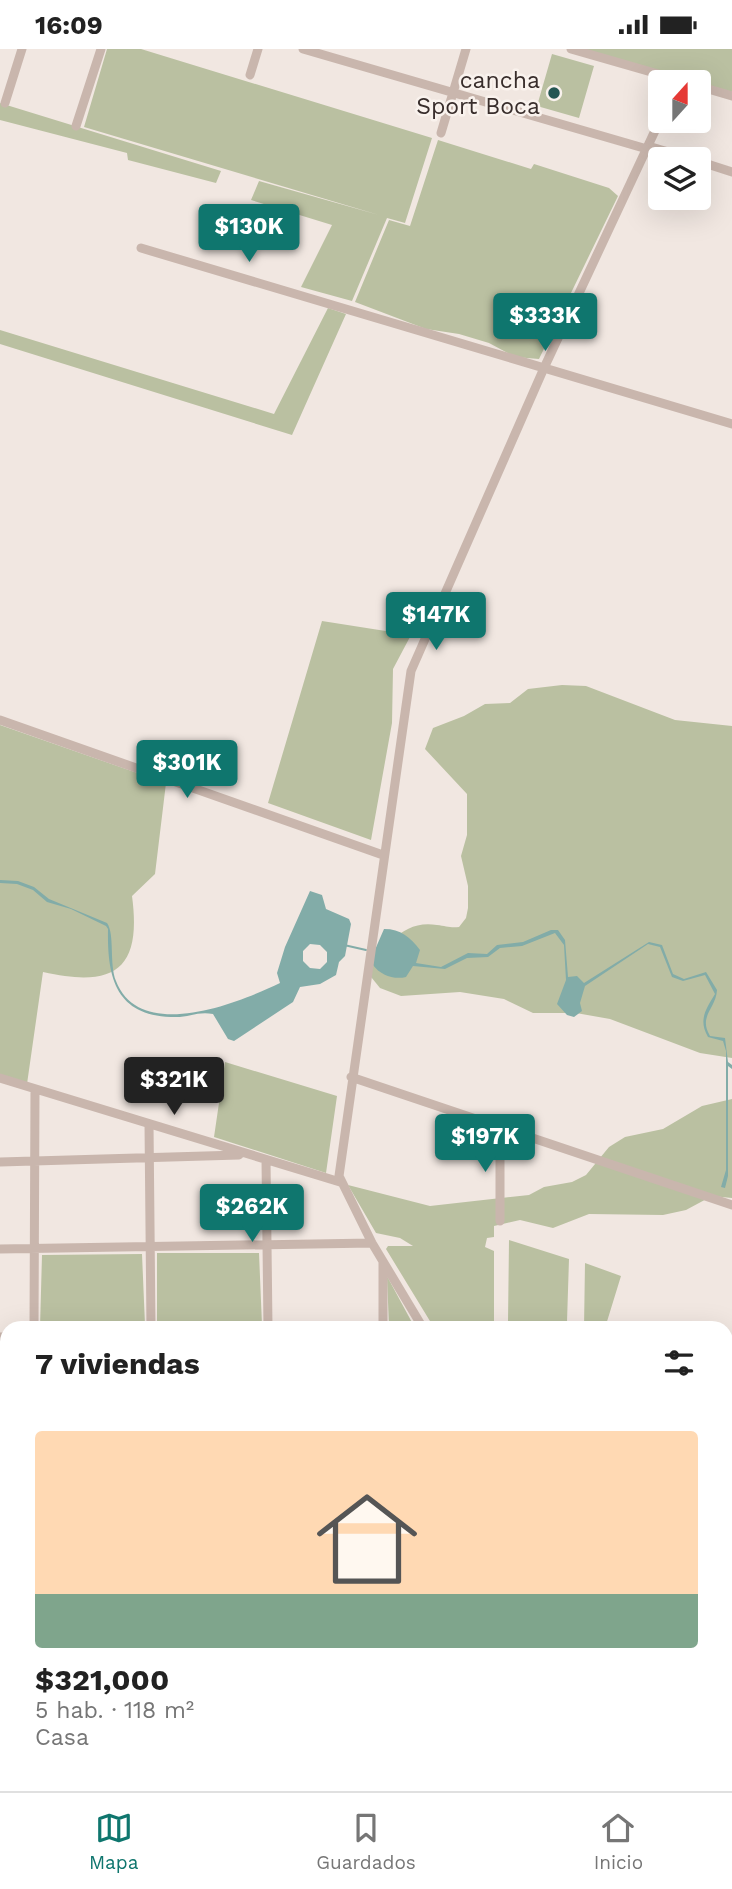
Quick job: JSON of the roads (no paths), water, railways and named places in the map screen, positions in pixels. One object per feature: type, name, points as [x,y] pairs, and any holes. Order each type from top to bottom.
[{"type":"street","points":[[5,103],[22,49]]},
{"type":"street","points":[[76,126],[101,49]]},
{"type":"street","points":[[250,75],[258,49]]},
{"type":"street","points":[[303,49],[648,147]]},
{"type":"street","points":[[441,133],[466,49]]},
{"type":"street","points":[[570,49],[648,72]]},
{"type":"street","points":[[711,90],[732,96]]},
{"type":"street","points":[[419,1321],[372,1243],[340,1182],[351,1077],[411,671],[544,368],[654,133]]},
{"type":"street","points":[[711,165],[732,172]]},
{"type":"street","points":[[141,248],[732,424]]},
{"type":"street","points":[[0,720],[383,855]]},
{"type":"street","points":[[351,1077],[732,1205]]},
{"type":"street","points":[[0,1078],[340,1182]]},
{"type":"street","points":[[34,1321],[35,1089]]},
{"type":"street","points":[[149,1125],[151,1321]]},
{"type":"street","points":[[500,1126],[500,1221]]},
{"type":"street","points":[[0,1162],[248,1154]]},
{"type":"street","points":[[266,1160],[268,1321]]},
{"type":"street","points":[[0,1249],[372,1243]]},
{"type":"street","points":[[383,1261],[383,1321]]},
{"type":"water","points":[[0,880],[18,881],[34,887],[49,899],[107,923],[111,934],[114,974],[128,1000],[146,1010],[167,1014],[216,1008],[280,983],[277,973],[285,947],[310,891],[322,895],[326,909],[349,919],[351,924],[345,956],[339,962],[336,975],[320,984],[300,987],[293,1002],[234,1041],[228,1039],[213,1014],[176,1017],[156,1015],[128,1003],[114,979],[106,926],[71,909],[47,902],[33,890],[17,884],[0,883]],"holes":[[[310,944],[320,945],[327,952],[327,962],[320,969],[310,968],[303,961],[303,951]]]},
{"type":"water","points":[[384,929],[400,932],[413,941],[420,950],[416,963],[441,967],[468,953],[487,954],[497,945],[523,942],[551,930],[558,930],[565,940],[568,977],[577,976],[584,983],[649,942],[662,945],[673,974],[684,979],[706,972],[717,990],[707,1018],[707,1029],[710,1036],[725,1038],[728,1062],[732,1065],[732,1069],[728,1066],[728,1176],[725,1188],[721,1187],[726,1170],[726,1051],[723,1041],[708,1037],[705,1031],[704,1015],[715,994],[705,975],[683,981],[672,977],[660,947],[648,944],[585,986],[580,1003],[582,1011],[574,1017],[567,1015],[557,1004],[566,980],[564,945],[555,933],[522,946],[500,948],[488,957],[467,958],[445,969],[413,966],[406,977],[397,978],[383,974],[373,965],[374,952]]},
{"type":"waterway","points":[[344,945],[366,950]]},
{"type":"place","name":"cancha Sport Boca","points":[[554,93]]}]
